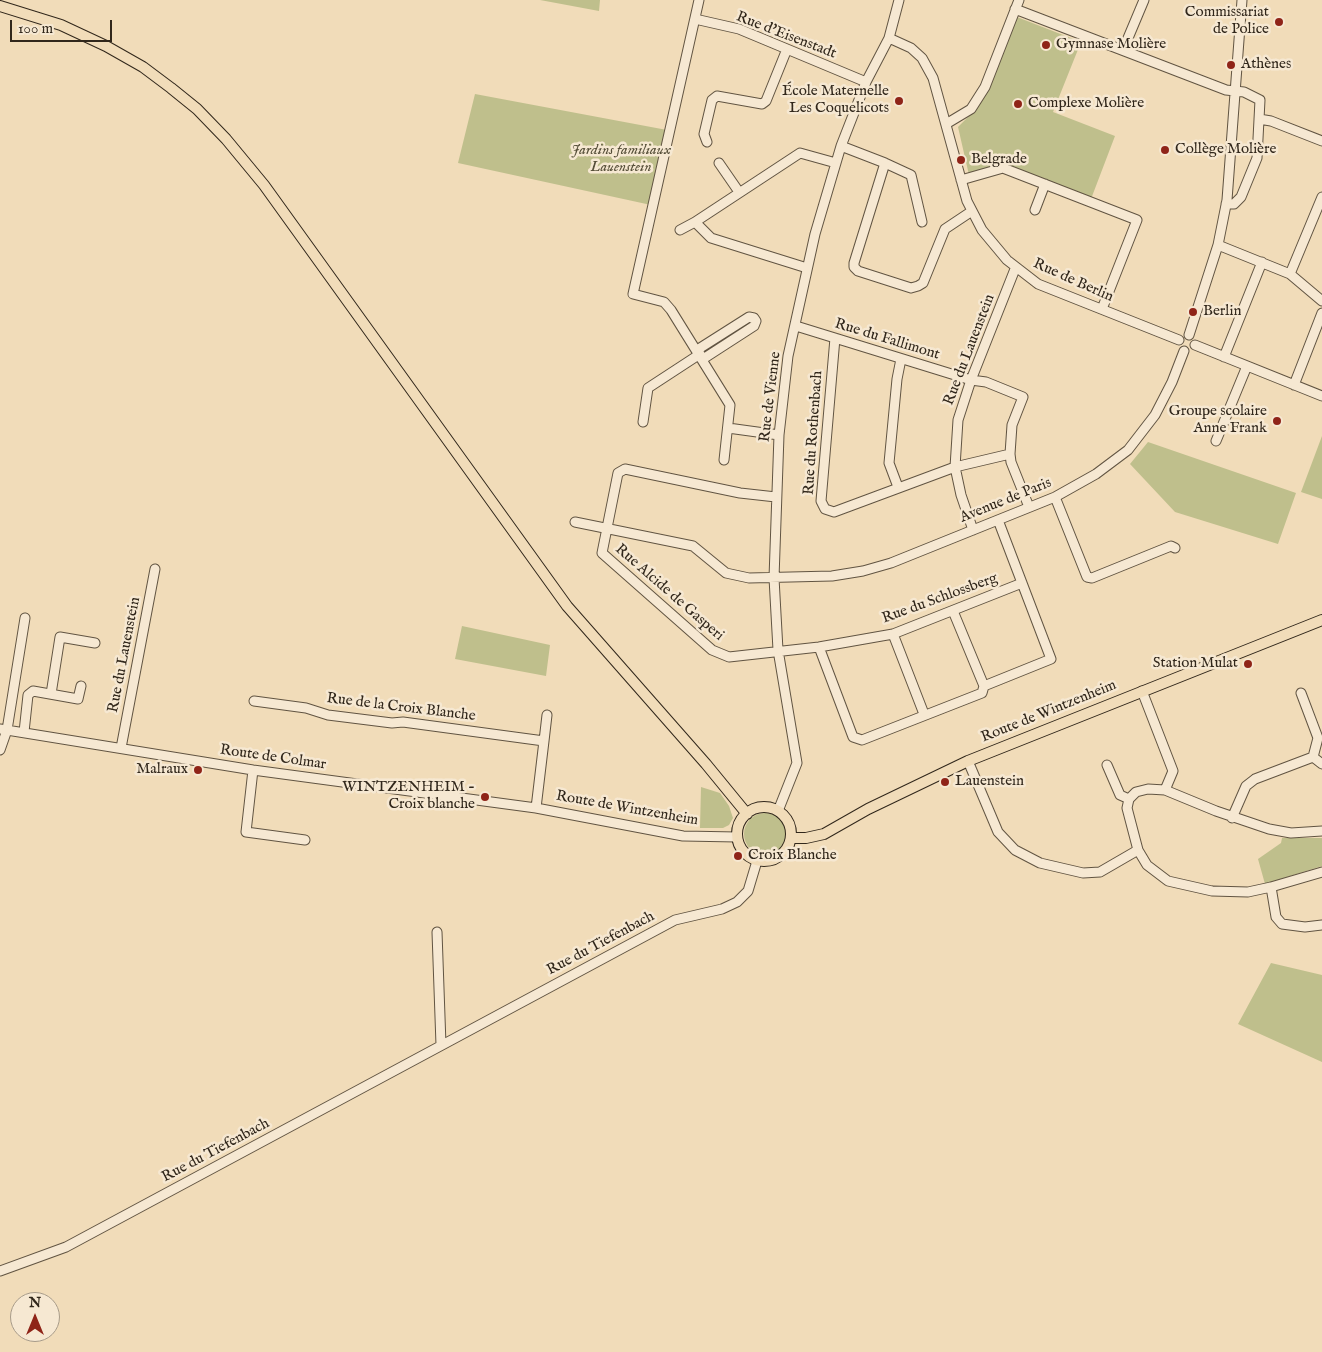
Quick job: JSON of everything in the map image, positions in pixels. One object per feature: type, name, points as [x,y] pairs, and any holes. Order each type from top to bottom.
[{"type":"main road","points":[[3,7],[61,24],[143,67],[197,109],[226,139],[264,186],[567,606],[706,764],[747,814]]},
{"type":"main road","name":"Route de Wintzenheim","points":[[791,838],[806,838],[824,834],[868,809],[968,761],[1322,620]]},
{"type":"main road","points":[[762,808],[778,811],[786,818],[791,828],[791,838],[787,850],[778,858],[768,862],[757,860],[746,854],[740,847],[737,837],[740,823],[747,814],[762,808]]},
{"type":"street","points":[[699,0],[633,294],[664,302],[700,354],[730,405],[724,460]]},
{"type":"street","name":"Rue de Vienne","points":[[778,811],[796,763],[778,650],[774,578],[779,435],[788,356],[807,268],[841,146],[866,82],[889,38],[899,0]]},
{"type":"street","points":[[1123,50],[1144,0]]},
{"type":"street","points":[[1189,335],[1218,245],[1226,204],[1242,0]]},
{"type":"street","points":[[946,124],[971,109],[985,86],[1017,4],[1123,50],[1226,90],[1254,95],[1260,100],[1257,158],[1241,197],[1234,204],[1226,204]]},
{"type":"street","name":"Rue d'Eisenstadt","points":[[695,20],[739,29],[866,82]]},
{"type":"street","name":"Rue de Berlin","points":[[889,38],[911,48],[922,58],[932,78],[961,180],[972,211],[992,245],[1015,269],[1038,284],[1179,340]]},
{"type":"street","points":[[707,142],[704,134],[712,100],[717,96],[762,104],[766,101],[786,49]]},
{"type":"street","points":[[1259,120],[1271,121],[1322,141]]},
{"type":"street","points":[[841,146],[911,175],[922,222]]},
{"type":"street","points":[[680,230],[800,153],[836,163]]},
{"type":"street","points":[[719,163],[739,192]]},
{"type":"street","points":[[885,163],[854,263],[854,267],[858,271],[911,288],[918,286],[923,282],[945,229],[972,211]]},
{"type":"street","points":[[961,180],[1003,168],[1137,220],[1102,310]]},
{"type":"street","points":[[1035,210],[1044,184]]},
{"type":"street","points":[[1290,274],[1322,197]]},
{"type":"street","points":[[695,222],[711,238],[807,268]]},
{"type":"street","points":[[1218,245],[1290,274],[1322,301]]},
{"type":"street","points":[[1224,356],[1262,262]]},
{"type":"street","name":"Rue du Lauenstein","points":[[973,530],[961,495],[956,467],[958,420],[971,380],[1015,269]]},
{"type":"street","points":[[1294,385],[1322,313]]},
{"type":"street","points":[[643,422],[648,388],[700,354],[749,317],[754,318],[756,321],[754,326],[700,354]]},
{"type":"street","name":"Rue du Fallimont","points":[[796,326],[971,380],[986,382],[1023,397],[1012,425],[1010,454]]},
{"type":"street","points":[[1185,335],[1189,335],[1194,339],[1195,345],[1191,350],[1184,351],[1179,347],[1179,340],[1185,335]]},
{"type":"street","name":"Rue du Rothenbach","points":[[834,338],[821,501],[825,509],[834,512],[956,467],[1010,454]]},
{"type":"street","points":[[1195,345],[1322,396]]},
{"type":"street","name":"Avenue de Paris","points":[[575,522],[693,546],[726,573],[750,578],[832,576],[863,572],[892,563],[1055,497],[1096,474],[1128,450],[1155,415],[1172,382],[1184,351]]},
{"type":"street","points":[[898,487],[890,463],[897,379],[901,358]]},
{"type":"street","points":[[1216,441],[1247,366]]},
{"type":"street","points":[[728,428],[779,435]]},
{"type":"street","points":[[1010,454],[1011,462],[1029,507]]},
{"type":"street","name":"Rue Alcide de Gasperi","points":[[776,497],[740,494],[626,469],[618,473],[602,553],[712,650],[729,657],[778,650]]},
{"type":"street","points":[[1055,497],[1087,577],[1092,578],[1171,546],[1175,548]]},
{"type":"street","points":[[984,686],[1051,659],[998,520]]},
{"type":"street","name":"Rue du Lauenstein","points":[[121,748],[155,568]]},
{"type":"street","name":"Rue du Schlossberg","points":[[778,650],[819,647],[893,634],[1022,583]]},
{"type":"street","points":[[819,647],[853,737],[862,740],[924,714],[982,693],[984,686],[953,611]]},
{"type":"street","points":[[0,750],[25,618]]},
{"type":"street","points":[[893,634],[924,714]]},
{"type":"street","points":[[51,694],[60,637],[95,643]]},
{"type":"street","points":[[24,732],[28,695],[33,691],[78,698],[81,686]]},
{"type":"street","points":[[1142,691],[1173,771],[1165,790]]},
{"type":"street","points":[[1301,693],[1318,738],[1313,757]]},
{"type":"street","name":"Rue de la Croix Blanche","points":[[254,701],[306,708],[328,715],[392,723],[404,722],[544,741]]},
{"type":"street","points":[[539,809],[547,715]]},
{"type":"street","name":"Route de Colmar","points":[[4,730],[253,770],[539,809]]},
{"type":"street","points":[[1232,818],[1246,786],[1251,782],[1313,757]]},
{"type":"street","points":[[1313,757],[1322,764]]},
{"type":"street","points":[[968,761],[998,832],[1015,850],[1038,862],[1072,871],[1100,872],[1138,850]]},
{"type":"street","points":[[1107,765],[1120,795],[1129,799]]},
{"type":"street","points":[[253,770],[246,832],[305,840]]},
{"type":"street","points":[[1322,831],[1291,833],[1269,829],[1232,818],[1165,790],[1148,789],[1136,792],[1129,799],[1127,808],[1138,850],[1147,865],[1168,881],[1212,891],[1248,892],[1322,872]]},
{"type":"street","name":"Route de Wintzenheim","points":[[539,809],[683,836],[737,837]]},
{"type":"street","name":"Rue du Tiefenbach","points":[[0,1271],[66,1247],[675,920],[722,909],[737,902],[748,891],[757,860]]},
{"type":"street","points":[[1271,887],[1276,917],[1282,924],[1305,927],[1322,925]]},
{"type":"street","points":[[437,932],[441,1045]]},
{"type":"green space","points":[[540,0],[600,0],[599,11]]},
{"type":"green space","name":"Complexe Molière","points":[[1017,17],[1081,42],[1053,112],[1115,136],[1091,199],[1004,165],[969,175],[958,127],[976,109],[987,91]]},
{"type":"green space","name":"Jardins familiaux Lauenstein","points":[[475,94],[667,130],[651,205],[458,163]]},
{"type":"green space","points":[[1322,436],[1322,499],[1301,492]]},
{"type":"green space","points":[[1148,442],[1296,493],[1278,544],[1175,512],[1130,464]]},
{"type":"green space","points":[[462,626],[550,645],[546,676],[455,659]]},
{"type":"green space","points":[[701,787],[720,793],[729,806],[733,818],[729,825],[723,828],[700,828]]},
{"type":"green space","points":[[769,813],[777,816],[783,822],[786,834],[783,846],[777,852],[761,855],[753,852],[747,846],[744,830],[747,822],[753,816]]},
{"type":"green space","points":[[1282,838],[1322,838],[1322,866],[1265,884],[1258,859],[1281,843]]},
{"type":"green space","points":[[1271,963],[1322,975],[1322,1062],[1238,1024]]},
{"type":"place","name":"Commissariat de Police","points":[[1279,22]]},
{"type":"place","name":"Gymnase Molière","points":[[1046,45]]},
{"type":"place","name":"Athènes","points":[[1231,65]]},
{"type":"place","name":"École Maternelle Les Coquelicots","points":[[899,101]]},
{"type":"place","name":"Complexe Molière","points":[[1018,104]]},
{"type":"place","name":"Collège Molière","points":[[1165,150]]},
{"type":"place","name":"Belgrade","points":[[961,160]]},
{"type":"place","name":"Berlin","points":[[1193,312]]},
{"type":"place","name":"Groupe scolaire Anne Frank","points":[[1277,421]]},
{"type":"place","name":"Station Mulat","points":[[1248,664]]},
{"type":"place","name":"Malraux","points":[[198,770]]},
{"type":"place","name":"Lauenstein","points":[[945,782]]},
{"type":"place","name":"WINTZENHEIM - Croix blanche","points":[[485,797]]},
{"type":"place","name":"Croix Blanche","points":[[738,856]]}]
